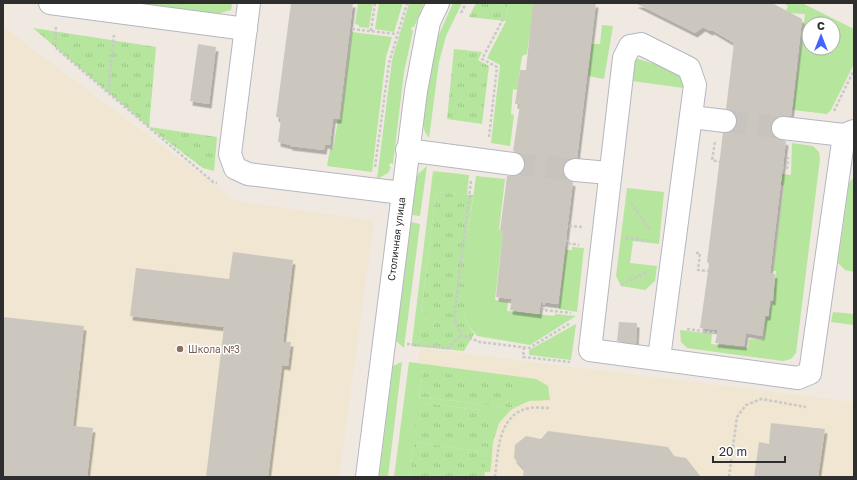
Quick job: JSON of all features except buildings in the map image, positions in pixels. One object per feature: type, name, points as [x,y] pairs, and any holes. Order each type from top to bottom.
[{"type":"street","points":[[249,3],[230,154],[235,168],[248,174],[402,193]]},
{"type":"street","name":"Столичная улица","points":[[367,477],[402,193],[423,48],[429,22],[438,3]]},
{"type":"street","points":[[55,4],[81,5],[246,28]]},
{"type":"street","points":[[659,358],[695,86],[689,68],[641,44],[630,46],[624,58],[609,173],[590,350],[659,358],[798,378],[810,373],[849,133],[783,128]]},
{"type":"street","points":[[691,117],[725,121]]},
{"type":"street","points":[[408,150],[513,164]]},
{"type":"street","points":[[575,170],[609,173]]},
{"type":"path","points":[[372,31],[375,3]]},
{"type":"path","points":[[375,172],[389,63],[396,34],[407,3]]},
{"type":"path","points":[[55,4],[55,36],[57,49],[213,182],[220,183]]},
{"type":"path","points":[[489,139],[497,67],[482,59],[503,19]]},
{"type":"path","points":[[352,28],[396,34]]},
{"type":"path","points":[[108,92],[114,34]]},
{"type":"path","points":[[831,117],[854,70]]},
{"type":"path","points":[[714,146],[712,160],[720,162]]},
{"type":"path","points":[[776,167],[787,168],[788,157]]},
{"type":"path","points":[[460,335],[454,319],[472,180]]},
{"type":"path","points":[[630,202],[655,236]]},
{"type":"path","points":[[568,226],[581,227]]},
{"type":"path","points":[[620,237],[659,242]]},
{"type":"path","points":[[566,239],[567,243],[571,244]]},
{"type":"path","points":[[700,256],[698,270],[708,271]]},
{"type":"path","points":[[620,286],[651,271]]},
{"type":"path","points":[[544,302],[543,310],[573,314]]},
{"type":"path","points":[[460,335],[480,342],[528,348],[572,322]]},
{"type":"path","points":[[686,329],[717,333]]},
{"type":"path","points":[[407,344],[448,348],[460,335]]},
{"type":"path","points":[[524,347],[523,357],[573,363]]},
{"type":"path","points":[[729,477],[737,417],[746,404],[761,399],[806,406]]},
{"type":"path","points":[[495,477],[501,438],[504,427],[510,418],[519,412],[530,408],[549,408]]},
{"type":"shaded area","name":"Школа №3","points":[[3,27],[236,201],[374,221],[339,477],[3,477]]},
{"type":"shaded area","points":[[420,348],[854,402],[854,477],[404,477]]},
{"type":"green space","points":[[127,3],[232,3],[231,10],[217,14]]},
{"type":"green space","points":[[358,3],[373,3],[369,28],[359,27],[359,25],[355,24]]},
{"type":"green space","points":[[379,3],[403,3],[394,32],[375,29]]},
{"type":"green space","points":[[409,3],[424,3],[414,27],[411,29],[413,31],[404,72],[393,164],[390,163],[389,166],[391,167],[388,173],[377,179],[392,60]]},
{"type":"green space","points":[[453,3],[462,3],[446,36],[439,62],[429,138],[423,125],[432,60],[437,39]]},
{"type":"green space","points":[[476,3],[508,3],[506,21],[469,17]]},
{"type":"green space","points":[[508,3],[534,3],[527,54],[522,56],[517,90],[513,89],[511,114],[514,115],[510,146],[491,143],[500,65],[487,58],[506,21]]},
{"type":"green space","points":[[784,3],[802,3],[828,16],[805,16],[805,14],[788,13],[786,11],[788,6]]},
{"type":"green space","points":[[841,22],[854,29],[854,64],[831,110],[827,114],[793,110],[801,46],[801,56],[841,56]]},
{"type":"green space","points":[[602,25],[613,26],[604,79],[588,76],[592,44],[600,44]]},
{"type":"green space","points":[[33,28],[156,47],[149,127]]},
{"type":"green space","points":[[352,32],[392,37],[386,57],[372,172],[327,166],[330,149],[333,149],[338,120],[341,120]]},
{"type":"green space","points":[[454,49],[482,52],[478,60],[489,66],[482,124],[447,119]]},
{"type":"green space","points":[[635,58],[685,73],[684,88],[632,81]]},
{"type":"green space","points":[[149,127],[217,137],[214,171],[203,168]]},
{"type":"green space","points":[[792,143],[813,146],[819,152],[820,159],[796,353],[791,359],[783,361],[687,348],[681,342],[680,330],[712,334],[711,344],[748,348],[749,339],[764,340],[766,317],[769,317],[773,300],[776,271],[773,271],[784,186],[781,185],[782,174],[791,175]]},
{"type":"green space","points":[[427,166],[420,216],[412,215],[416,179],[418,174]]},
{"type":"green space","points":[[433,171],[469,175],[467,195],[436,192],[421,313],[432,314],[435,318],[433,330],[417,343],[412,343]]},
{"type":"green space","points":[[476,176],[505,179],[499,230],[503,231],[495,300],[508,302],[507,311],[554,316],[555,314],[576,316],[530,345],[477,336],[468,325],[464,313],[468,233]]},
{"type":"green space","points":[[854,177],[854,272],[845,270],[838,263],[849,183]]},
{"type":"green space","points":[[627,188],[664,192],[659,244],[633,241],[630,263],[657,266],[655,281],[645,290],[621,286],[616,276]]},
{"type":"green space","points":[[436,192],[473,195],[468,233],[471,245],[464,313],[468,325],[474,334],[464,351],[411,346],[412,343],[417,343],[419,331],[428,333],[433,330],[435,318],[432,315],[421,313]]},
{"type":"green space","points":[[411,222],[420,224],[404,348],[396,341]]},
{"type":"green space","points":[[572,247],[584,248],[577,312],[559,309],[566,250],[572,250]]},
{"type":"green space","points":[[833,312],[854,314],[854,325],[831,322]]},
{"type":"green space","points":[[576,324],[571,360],[529,355],[529,350]]},
{"type":"green space","points":[[402,362],[388,477],[379,477],[393,366]]},
{"type":"green space","points":[[409,362],[536,379],[548,386],[550,400],[529,401],[514,408],[511,404],[423,371],[419,397],[507,407],[510,411],[499,423],[495,436],[490,436],[490,428],[484,411],[419,402],[488,446],[488,441],[493,442],[491,467],[485,466],[487,452],[414,442],[409,477],[394,477]]},
{"type":"green space","points":[[423,371],[518,382],[517,400],[511,404],[514,408],[510,411],[506,407],[419,397]]},
{"type":"green space","points":[[419,402],[484,411],[491,420],[490,435],[495,436],[493,442],[488,441],[488,447],[414,437]]},
{"type":"green space","points":[[414,442],[487,452],[485,466],[491,467],[490,472],[485,472],[484,477],[409,477]]},
{"type":"tunnel","points":[[725,121],[783,128]]},
{"type":"tunnel","points":[[513,164],[575,170]]},
{"type":"place","name":"Школа №3","points":[[180,349]]}]
